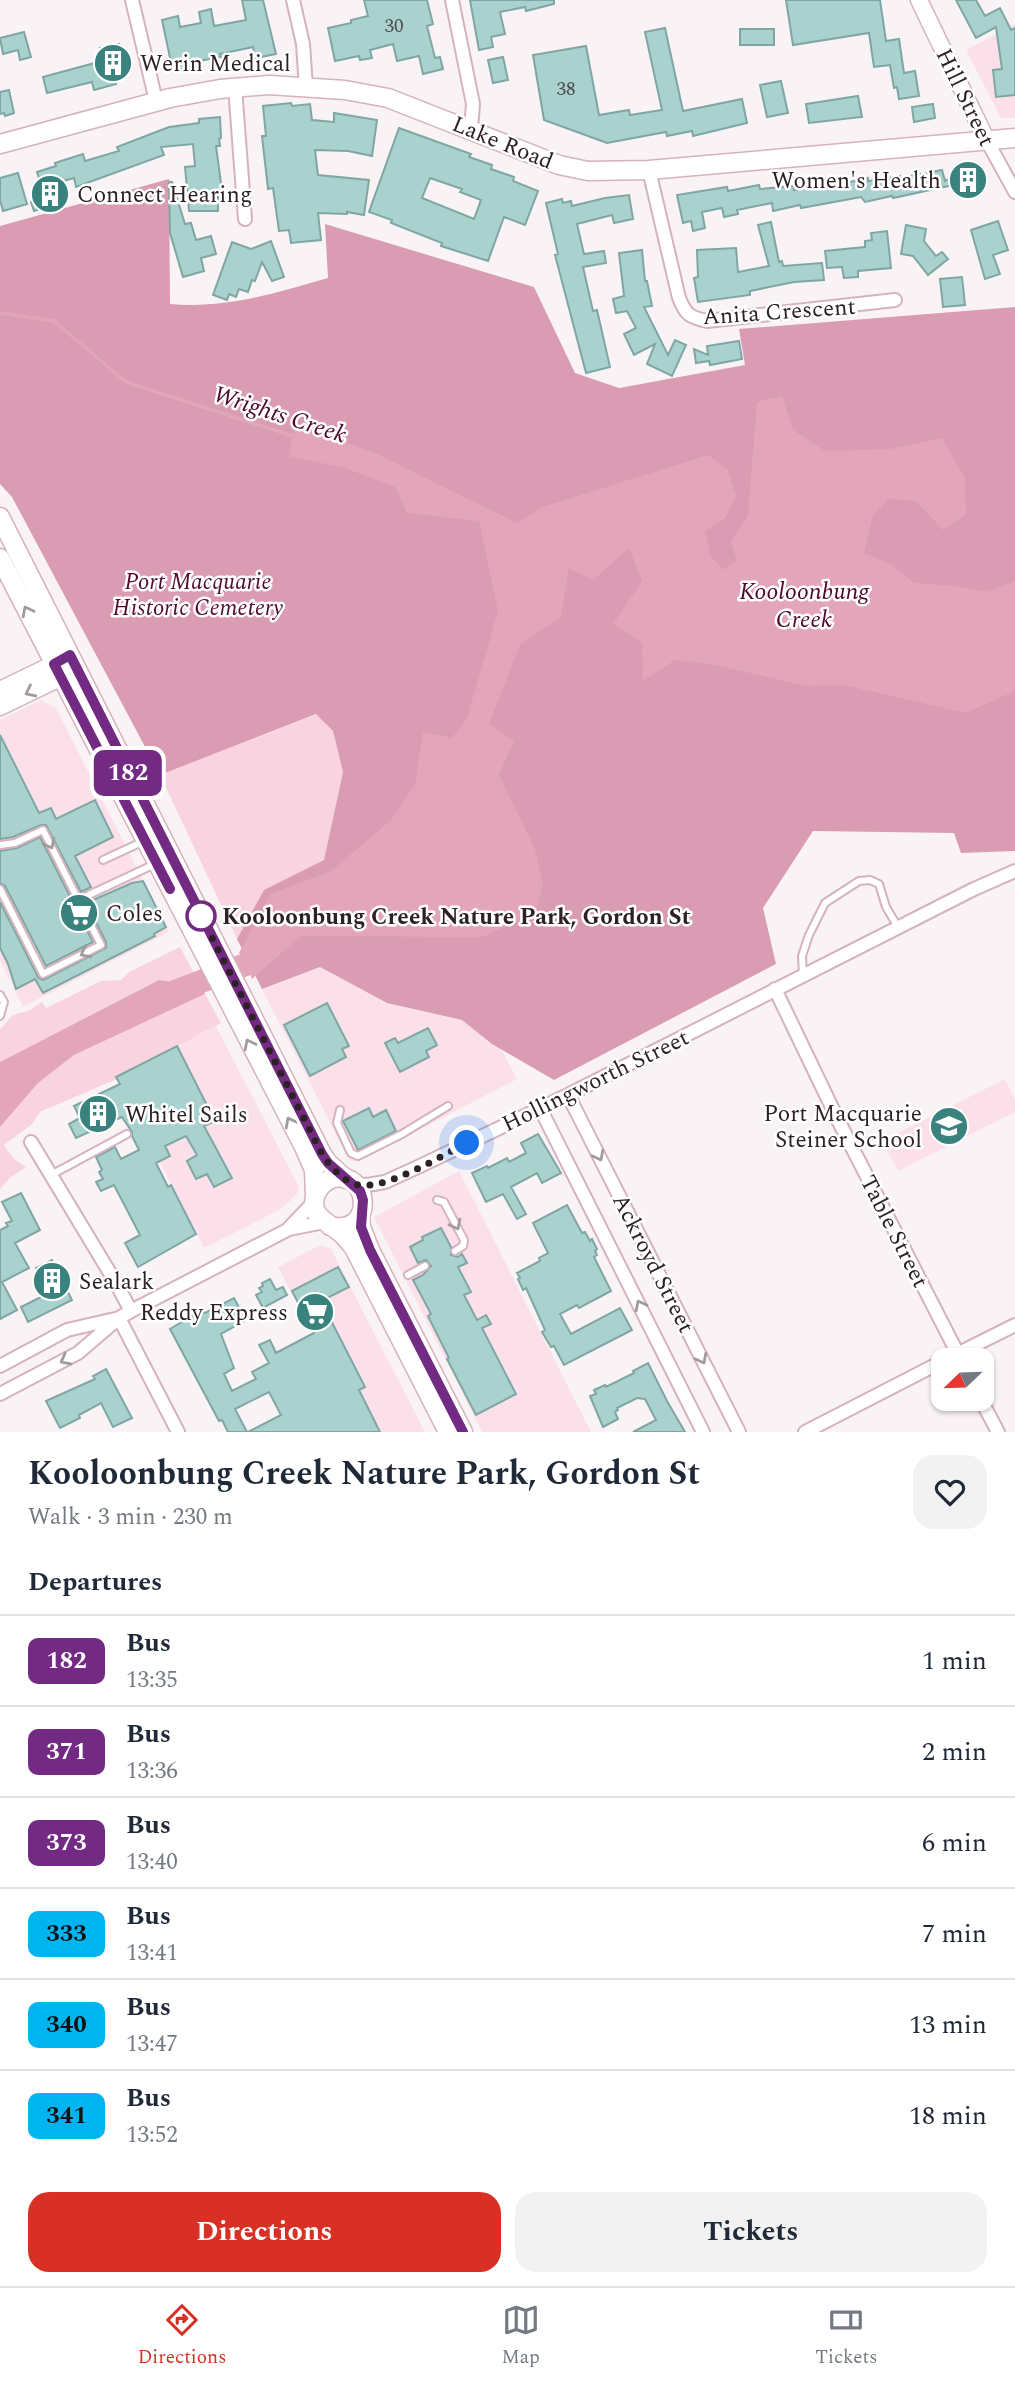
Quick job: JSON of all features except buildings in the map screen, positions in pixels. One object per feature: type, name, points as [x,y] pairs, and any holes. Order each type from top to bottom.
[{"type":"main road","name":"Lake Road","points":[[0,144],[156,102],[235,87],[306,87],[345,90],[388,98],[559,165],[587,171],[649,170],[1015,138]]},
{"type":"main road","points":[[0,517],[157,863],[213,957]]},
{"type":"main road","points":[[0,558],[66,667],[229,988],[322,1154],[328,1163],[360,1191],[361,1227],[370,1250],[463,1432]]},
{"type":"main road","points":[[229,988],[309,1158],[316,1181],[316,1213],[342,1234],[354,1248],[448,1432]]},
{"type":"main road","points":[[314,1200],[317,1191],[326,1182],[334,1179],[350,1181]]},
{"type":"main road","points":[[327,1224],[348,1226],[362,1210]]},
{"type":"street","points":[[132,0],[156,102]]},
{"type":"street","points":[[293,0],[303,44],[306,87]]},
{"type":"street","points":[[452,0],[473,104],[471,129]]},
{"type":"street","name":"Hill Street","points":[[919,0],[986,139],[1015,192]]},
{"type":"street","points":[[235,87],[245,219]]},
{"type":"street","name":"Anita Crescent","points":[[649,170],[679,298],[683,310],[691,317],[707,321],[895,300]]},
{"type":"street","points":[[0,690],[66,667]]},
{"type":"street","points":[[0,707],[66,667]]},
{"type":"street","name":"Hollingworth Street","points":[[350,1181],[367,1185],[385,1182],[568,1095],[898,927],[1015,871]]},
{"type":"street","name":"Table Street","points":[[775,989],[947,1348]]},
{"type":"street","name":"Ackroyd Street","points":[[568,1095],[739,1432]]},
{"type":"street","name":"Ackroyd Street","points":[[540,1108],[703,1432]]},
{"type":"street","points":[[31,1142],[131,1311]]},
{"type":"street","name":"Hollingworth Street","points":[[362,1210],[385,1182]]},
{"type":"street","points":[[289,1229],[314,1200]]},
{"type":"street","points":[[0,1394],[78,1353],[131,1311],[289,1229],[327,1224]]},
{"type":"street","points":[[0,1366],[67,1330],[119,1318]]},
{"type":"street","points":[[119,1318],[178,1432]]},
{"type":"street","points":[[972,1348],[1015,1325]]},
{"type":"street","points":[[805,1432],[931,1369]]},
{"type":"street","points":[[988,1411],[998,1432]]},
{"type":"lane","points":[[0,845],[15,843],[43,830],[101,945],[43,974],[0,889]]},
{"type":"lane","points":[[103,860],[146,840]]},
{"type":"lane","points":[[78,900],[157,863]]},
{"type":"lane","points":[[803,975],[802,956],[825,903],[859,881],[870,880],[879,884],[884,901],[898,927]]},
{"type":"lane","points":[[0,995],[4,1002],[0,1016]]},
{"type":"lane","points":[[340,1110],[337,1123],[351,1153],[358,1156],[448,1106]]},
{"type":"lane","points":[[51,1175],[127,1135]]},
{"type":"lane","points":[[437,1200],[444,1202],[464,1240],[463,1246],[455,1251]]},
{"type":"lane","points":[[408,1275],[425,1266]]},
{"type":"shaded area","points":[[1015,24],[1015,118],[1001,118],[966,50]]},
{"type":"shaded area","points":[[41,700],[56,708],[169,932],[23,1007],[0,960],[0,720]]},
{"type":"shaded area","points":[[317,714],[333,731],[343,772],[324,861],[265,890],[237,939],[160,775]]},
{"type":"shaded area","points":[[180,947],[195,975],[178,983],[159,980],[0,1062],[0,1029],[13,1015],[30,1010],[42,1002],[46,1008],[101,981],[121,980],[129,972]]},
{"type":"shaded area","points":[[320,967],[387,1003],[462,1020],[501,1049],[517,1079],[357,1162],[349,1160],[262,989]]},
{"type":"shaded area","points":[[205,994],[221,1023],[117,1079],[40,1112],[32,1124],[4,1145],[14,1159],[26,1167],[0,1189],[0,1127],[38,1083],[74,1055]]},
{"type":"shaded area","points":[[216,1026],[299,1187],[297,1194],[281,1209],[204,1248],[117,1079]]},
{"type":"shaded area","name":"Port Macquarie Steiner School","points":[[1005,1079],[1015,1099],[1015,1112],[898,1171],[882,1141]]},
{"type":"shaded area","points":[[459,1171],[591,1432],[482,1432],[374,1217]]},
{"type":"shaded area","points":[[320,1245],[331,1249],[425,1432],[319,1432],[276,1351],[312,1333],[278,1267]]},
{"type":"green space","name":"Port Macquarie Historic Cemetery","points":[[169,179],[170,304],[230,302],[328,278],[325,224],[534,287],[575,373],[619,388],[745,365],[739,329],[1015,307],[1015,851],[961,853],[954,833],[813,831],[763,908],[776,964],[554,1080],[492,1044],[462,1020],[387,1003],[320,967],[262,989],[237,939],[264,890],[324,860],[343,772],[333,731],[316,714],[160,775],[12,497],[0,484],[0,226]]},
{"type":"water","name":"Kooloonbung Creek","points":[[782,396],[793,430],[825,451],[890,449],[942,438],[965,478],[966,514],[943,530],[916,501],[889,499],[873,515],[864,553],[890,564],[914,583],[956,586],[987,592],[1015,581],[1015,691],[966,713],[844,685],[806,686],[711,664],[675,660],[643,681],[642,643],[613,624],[642,581],[629,548],[593,580],[569,568],[561,617],[520,645],[489,724],[514,741],[499,775],[535,849],[543,884],[535,914],[482,937],[301,936],[252,979],[247,964],[239,953],[270,894],[331,871],[390,821],[415,784],[423,732],[452,738],[467,718],[498,611],[479,521],[407,513],[395,487],[345,468],[289,456],[295,425],[375,453],[517,523],[543,507],[708,455],[728,470],[736,496],[725,518],[705,531],[710,555],[723,570],[737,560],[731,542],[748,515],[757,402]]},
{"type":"water","points":[[195,975],[205,994],[74,1055],[38,1083],[0,1127],[0,1062],[159,980],[178,983]]},
{"type":"waterway","name":"Wrights Creek","points":[[0,313],[54,321],[126,382],[296,437]]},
{"type":"waterway","points":[[171,993],[247,964]]},
{"type":"bus line","name":"182","points":[[170,889],[54,664],[70,655],[322,1154],[328,1163],[360,1191],[363,1200],[361,1227],[370,1250],[463,1432]]},
{"type":"place","name":"Werin Medical","points":[[113,63]]},
{"type":"place","name":"Women's Health","points":[[968,180]]},
{"type":"place","name":"Connect Hearing","points":[[50,194]]},
{"type":"place","name":"Coles","points":[[79,913]]},
{"type":"place","name":"Kooloonbung Creek Nature Park, Gordon St","points":[[201,916]]},
{"type":"place","name":"Whitel Sails","points":[[98,1114]]},
{"type":"place","name":"Port Macquarie Steiner School","points":[[949,1126]]},
{"type":"place","name":"Sealark","points":[[52,1281]]},
{"type":"place","name":"Reddy Express","points":[[315,1312]]},
{"type":"route","points":[[201,916],[322,1154],[346,1179],[354,1184],[367,1185],[385,1182],[467,1143]]}]
